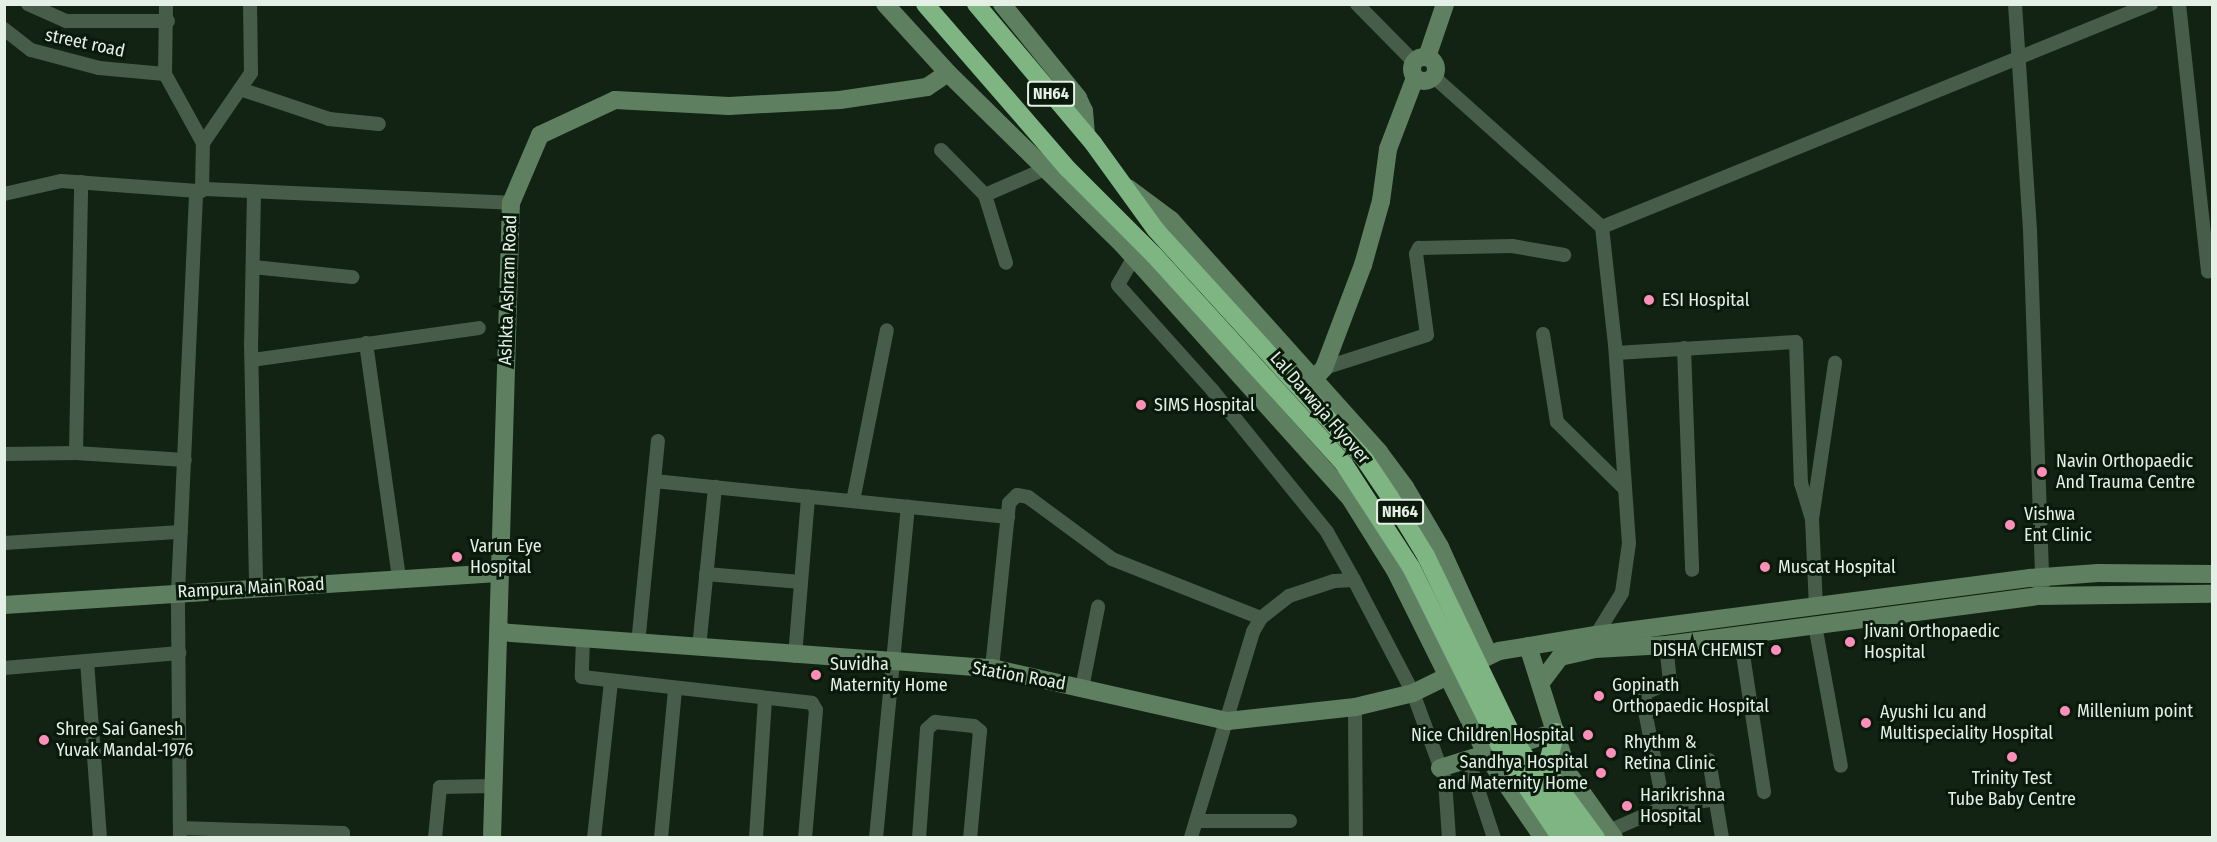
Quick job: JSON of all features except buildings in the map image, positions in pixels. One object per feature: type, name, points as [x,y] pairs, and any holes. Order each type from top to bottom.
[{"type":"highway","name":"NH64","points":[[925,4],[1056,173]]},
{"type":"highway","name":"NH64","points":[[976,4],[1086,134],[1124,186]]},
{"type":"highway","name":"Lal Darwaja Flyover","points":[[1056,173],[1154,255],[1344,464],[1412,567],[1502,750],[1561,837]]},
{"type":"highway","name":"Lal Darwaja Flyover","points":[[1124,186],[1156,231],[1377,478],[1426,556],[1516,743],[1580,837]]},
{"type":"highway","points":[[1556,732],[1548,762],[1552,778],[1606,835]]},
{"type":"street","name":"street road","points":[[28,4],[66,21],[168,21]]},
{"type":"street","points":[[166,4],[168,21],[165,74],[203,142]]},
{"type":"street","points":[[249,4],[251,73],[203,142],[178,592],[180,832],[343,833],[342,837]]},
{"type":"street","points":[[1002,4],[1078,98],[1084,111],[1086,134]]},
{"type":"street","points":[[1357,4],[1419,66],[1423,82],[1434,77],[1602,226],[1616,353],[1629,543],[1622,593],[1596,634]]},
{"type":"street","points":[[1319,374],[1363,265],[1381,201],[1388,149],[1445,4]]},
{"type":"street","points":[[2015,4],[2030,230],[2043,586]]},
{"type":"street","points":[[1602,226],[2151,4]]},
{"type":"street","points":[[2179,4],[2208,271],[2212,271]]},
{"type":"street","points":[[893,7],[948,73],[1056,173],[1134,257],[1356,507],[1396,572],[1486,753],[1543,837]]},
{"type":"street","name":"street road","points":[[4,29],[31,50],[99,68],[165,74]]},
{"type":"street","name":"Ashkta Ashram Road","points":[[492,837],[499,632],[498,573],[511,203],[540,135],[615,100],[729,106],[840,100],[927,87],[948,73]]},
{"type":"street","points":[[240,89],[329,118],[380,124]]},
{"type":"street","points":[[941,150],[985,195],[1006,263]]},
{"type":"street","points":[[985,195],[1056,173]]},
{"type":"street","points":[[4,194],[61,181],[200,190],[511,203]]},
{"type":"street","points":[[76,453],[81,182]]},
{"type":"street","points":[[1124,186],[1171,220],[1319,374],[1418,508],[1489,655]]},
{"type":"street","points":[[254,192],[252,360],[256,588]]},
{"type":"street","points":[[1319,374],[1427,334],[1416,254],[1419,248],[1512,246],[1564,255]]},
{"type":"street","points":[[1134,257],[1118,285],[1213,391],[1327,532],[1354,580],[1413,693],[1445,780],[1449,837]]},
{"type":"street","points":[[252,267],[352,277]]},
{"type":"street","points":[[252,360],[479,328]]},
{"type":"street","points":[[853,501],[887,330]]},
{"type":"street","points":[[1543,334],[1557,423],[1625,489]]},
{"type":"street","points":[[1616,353],[1796,342],[1801,483],[1812,519]]},
{"type":"street","points":[[366,343],[399,579]]},
{"type":"street","points":[[1684,348],[1692,570]]},
{"type":"street","points":[[1816,606],[1812,519],[1835,363]]},
{"type":"street","points":[[638,644],[658,441]]},
{"type":"street","points":[[4,454],[76,453],[185,460]]},
{"type":"street","points":[[1356,507],[1360,493],[1374,479],[1395,475]]},
{"type":"street","points":[[654,481],[1008,517]]},
{"type":"street","points":[[699,648],[715,487]]},
{"type":"street","points":[[992,668],[1008,517],[1012,498],[1022,495],[1112,559],[1261,618]]},
{"type":"street","points":[[795,656],[808,497]]},
{"type":"street","points":[[876,837],[908,507]]},
{"type":"street","points":[[1371,529],[1403,528],[1418,508]]},
{"type":"street","points":[[4,543],[181,532]]},
{"type":"street","name":"Rampura Main Road","points":[[4,605],[498,573]]},
{"type":"street","points":[[706,574],[801,582]]},
{"type":"street","points":[[1542,681],[1556,661],[1572,653],[1666,645],[1815,625],[2043,586],[2212,574]]},
{"type":"street","points":[[1191,837],[1228,721],[1253,632],[1261,618],[1289,596],[1334,581],[1354,580]]},
{"type":"street","points":[[2043,586],[2212,594]]},
{"type":"street","name":"Station Road","points":[[499,632],[795,656],[992,668],[1228,721],[1355,707],[1413,693],[1489,655],[1596,634],[1816,606],[2043,586]]},
{"type":"street","points":[[1082,688],[1098,607]]},
{"type":"street","points":[[1815,625],[1841,766]]},
{"type":"street","points":[[1740,635],[1764,792]]},
{"type":"street","points":[[583,639],[580,676],[675,690],[807,701],[815,706],[805,837]]},
{"type":"street","points":[[1664,807],[1643,701],[1647,692],[1670,682],[1666,645]]},
{"type":"street","points":[[1440,768],[1556,732],[1542,681],[1528,646]]},
{"type":"street","points":[[4,668],[179,654]]},
{"type":"street","points":[[87,661],[100,837]]},
{"type":"street","points":[[594,837],[611,681]]},
{"type":"street","points":[[661,837],[675,690]]},
{"type":"street","points":[[756,837],[765,698]]},
{"type":"street","points":[[1355,707],[1356,837]]},
{"type":"street","points":[[919,837],[927,729],[935,722],[974,726],[980,731],[970,837]]},
{"type":"street","points":[[1468,759],[1494,837]]},
{"type":"street","points":[[1709,760],[1722,837]]},
{"type":"street","points":[[435,837],[440,787],[495,786]]},
{"type":"street","points":[[1606,835],[1664,807],[1716,799]]},
{"type":"street","points":[[1196,820],[1290,820]]},
{"type":"place","name":"ESI Hospital","points":[[1649,300]]},
{"type":"place","name":"SIMS Hospital","points":[[1141,405]]},
{"type":"place","name":"Navin Orthopaedic And Trauma Centre","points":[[2042,472]]},
{"type":"place","name":"Vishwa Ent Clinic","points":[[2010,525]]},
{"type":"place","name":"Varun Eye Hospital","points":[[457,557]]},
{"type":"place","name":"Muscat Hospital","points":[[1765,567]]},
{"type":"place","name":"Jivani Orthopaedic Hospital","points":[[1850,642]]},
{"type":"place","name":"DISHA CHEMIST","points":[[1776,650]]},
{"type":"place","name":"Suvidha Maternity Home","points":[[816,675]]},
{"type":"place","name":"Gopinath Orthopaedic Hospital","points":[[1599,696]]},
{"type":"place","name":"Millenium point","points":[[2065,711]]},
{"type":"place","name":"Ayushi Icu and Multispeciality Hospital","points":[[1866,723]]},
{"type":"place","name":"Nice Children Hospital","points":[[1588,735]]},
{"type":"place","name":"Shree Sai Ganesh Yuvak Mandal-1976","points":[[44,740]]},
{"type":"place","name":"Rhythm & Retina Clinic","points":[[1611,753]]},
{"type":"place","name":"Trinity Test Tube Baby Centre","points":[[2012,757]]},
{"type":"place","name":"Sandhya Hospital and Maternity Home","points":[[1601,773]]},
{"type":"place","name":"Harikrishna Hospital","points":[[1627,806]]}]
